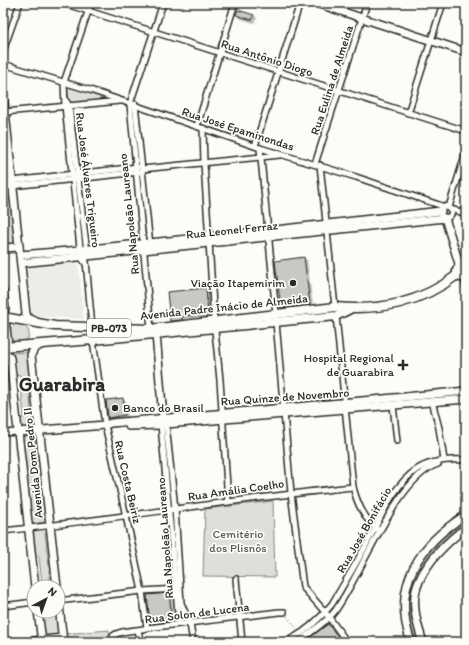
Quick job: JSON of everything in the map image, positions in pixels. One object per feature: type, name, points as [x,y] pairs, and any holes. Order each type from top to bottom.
[{"type":"main road","name":"Avenida Padre Inácio de Almeida","points":[[276,318],[335,307],[351,308],[396,304],[413,300],[432,292],[463,274]]},
{"type":"main road","points":[[335,307],[331,312],[332,315],[336,316]]},
{"type":"main road","name":"Avenida Padre Inácio de Almeida","points":[[3,347],[93,340],[153,331],[276,318],[336,316],[351,308]]},
{"type":"main road","name":"Avenida Padre Inácio de Almeida","points":[[3,315],[56,326],[153,331]]},
{"type":"main road","points":[[3,315],[7,340],[3,347]]},
{"type":"main road","points":[[92,327],[86,331],[86,336],[88,339],[93,340]]},
{"type":"street","points":[[3,51],[20,3]]},
{"type":"street","name":"Rua Antônio Diogo","points":[[63,3],[466,131]]},
{"type":"street","points":[[64,82],[91,3]]},
{"type":"street","name":"Rua Napoleão Laureano","points":[[147,246],[136,170],[130,104],[163,3]]},
{"type":"street","points":[[197,126],[235,3]]},
{"type":"street","points":[[300,3],[278,72],[257,147],[261,157],[285,411],[291,493],[303,587],[348,642]]},
{"type":"street","points":[[316,3],[466,52]]},
{"type":"street","name":"Rua Eulina de Almeida","points":[[317,165],[367,3]]},
{"type":"street","points":[[408,112],[442,3]]},
{"type":"street","name":"Rua José Epaminondas","points":[[3,64],[123,101],[257,147],[449,207],[466,214]]},
{"type":"street","name":"Rua José Álvares Trigueiro","points":[[64,82],[92,327]]},
{"type":"street","points":[[3,92],[23,287],[28,318],[43,324]]},
{"type":"street","name":"Rua Napoleão Laureano","points":[[132,98],[136,106],[142,169],[153,331],[172,509],[179,624]]},
{"type":"street","points":[[5,112],[123,101]]},
{"type":"street","points":[[203,128],[214,324],[220,380],[228,502]]},
{"type":"street","points":[[446,215],[451,210],[449,207],[466,152]]},
{"type":"street","points":[[3,182],[13,183],[75,179],[142,169],[285,155]]},
{"type":"street","points":[[317,165],[335,307]]},
{"type":"street","points":[[3,187],[13,183],[74,173],[136,170]]},
{"type":"street","points":[[449,207],[444,208],[466,287]]},
{"type":"street","points":[[446,215],[459,211]]},
{"type":"street","name":"Rua Leonel Ferraz","points":[[21,263],[84,253],[446,215]]},
{"type":"street","points":[[3,248],[19,247]]},
{"type":"street","name":"Rua Leonel Ferraz","points":[[20,255],[84,253]]},
{"type":"street","points":[[3,292],[3,315]]},
{"type":"street","points":[[336,316],[353,487],[360,508],[367,520],[375,528],[381,531]]},
{"type":"street","name":"Rua Costa Beiriz","points":[[93,340],[105,425],[142,592],[147,628]]},
{"type":"street","name":"Avenida Dom Pedro II","points":[[43,343],[34,349],[31,355],[56,579]]},
{"type":"street","name":"Avenida Dom Pedro II","points":[[3,352],[10,358],[34,579]]},
{"type":"street","name":"Rua Quinze de Novembro","points":[[3,433],[105,425],[111,423],[164,423],[222,416],[344,406],[466,391]]},
{"type":"street","name":"Rua Quinze de Novembro","points":[[344,406],[393,405],[466,398]]},
{"type":"street","points":[[432,401],[447,460]]},
{"type":"street","points":[[393,405],[397,441]]},
{"type":"street","name":"Rua José Bonifácio","points":[[298,642],[334,612],[346,594],[375,528],[401,485],[416,470],[431,464],[447,460],[466,460]]},
{"type":"street","name":"Rua José Bonifácio","points":[[283,642],[290,641],[325,612],[381,531],[402,494],[431,464]]},
{"type":"street","name":"Rua Amália Coelho","points":[[3,530],[126,516],[291,493],[353,487]]},
{"type":"street","points":[[411,642],[406,626],[404,606],[407,582],[411,572],[422,555],[440,535],[466,515]]},
{"type":"street","points":[[423,642],[416,622],[415,613],[415,596],[420,579],[427,566],[443,548],[466,528]]},
{"type":"street","points":[[236,579],[242,642]]},
{"type":"street","points":[[66,600],[178,589]]},
{"type":"street","name":"Rua Napoleão Laureano","points":[[178,589],[181,603],[190,624],[193,642]]},
{"type":"street","points":[[3,606],[26,603]]},
{"type":"street","name":"Rua Solon de Lucena","points":[[114,642],[113,636],[115,634],[138,631],[147,628],[284,612]]},
{"type":"street","points":[[39,619],[42,641]]},
{"type":"street","points":[[26,642],[63,640],[60,619]]},
{"type":"street","points":[[138,631],[141,642]]},
{"type":"path","points":[[284,612],[301,633]]},
{"type":"shaded area","points":[[78,262],[84,319],[33,316],[26,266]]},
{"type":"green space","points":[[67,83],[114,99],[69,106]]},
{"type":"green space","points":[[3,139],[8,179],[3,180]]},
{"type":"green space","points":[[9,188],[15,253],[3,254],[3,189]]},
{"type":"green space","points":[[19,324],[26,327],[29,334],[26,341],[19,344],[12,341],[9,334],[12,327]]},
{"type":"green space","points":[[30,352],[32,376],[28,376],[31,409],[35,411],[37,427],[21,428],[20,418],[24,418],[20,375],[15,374],[13,353]]},
{"type":"green space","points":[[38,435],[39,440],[35,440],[37,461],[41,463],[48,522],[31,524],[22,436]]},
{"type":"green space","name":"Cemitério dos Plisnôs","points":[[273,501],[275,577],[203,576],[205,509]]},
{"type":"green space","points":[[48,528],[49,534],[45,533],[49,566],[53,567],[53,571],[49,571],[50,579],[42,579],[39,557],[35,554],[32,529]]},
{"type":"green space","points":[[41,619],[58,619],[60,635],[43,637]]},
{"type":"green space","points":[[109,630],[110,642],[64,642],[62,634]]},
{"type":"building","points":[[238,10],[254,15],[252,20],[236,15]]},
{"type":"building","name":"Viação Itapemirim","points":[[304,257],[310,304],[281,308],[275,261]]},
{"type":"building","points":[[206,288],[208,314],[182,316],[182,320],[170,321],[167,292]]},
{"type":"building","name":"Banco do Brasil","points":[[123,398],[125,415],[108,418],[106,400]]},
{"type":"building","points":[[169,593],[172,621],[150,624],[147,595]]},
{"type":"building","points":[[328,624],[340,639],[336,642],[304,642]]},
{"type":"waterway","points":[[410,585],[420,567],[432,552],[461,523],[466,521]]},
{"type":"waterway","points":[[408,611],[411,631],[416,642]]},
{"type":"place","name":"Viação Itapemirim","points":[[293,283]]},
{"type":"place","name":"Hospital Regional de Guarabira","points":[[403,365]]},
{"type":"place","name":"Banco do Brasil","points":[[115,408]]},
{"type":"district","name":"Guarabira","points":[[62,384]]}]
